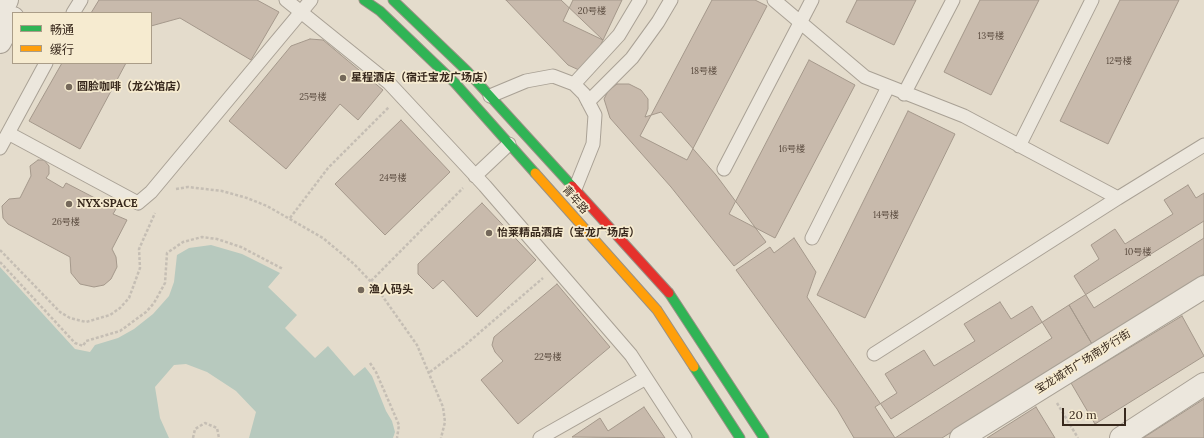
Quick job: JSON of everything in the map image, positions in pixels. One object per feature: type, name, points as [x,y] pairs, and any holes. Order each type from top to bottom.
[{"type":"street","points":[[0,14],[7,0]]},
{"type":"street","points":[[16,12],[22,0]]},
{"type":"street","name":"青年路","points":[[364,0],[380,12],[455,83],[657,310],[740,438]]},
{"type":"street","name":"青年路","points":[[393,0],[467,71],[673,296],[764,438]]},
{"type":"street","points":[[0,42],[12,20]]},
{"type":"street","name":"宝龙城市广场南步行街","points":[[962,438],[1204,287]]},
{"type":"street","points":[[1121,438],[1204,384]]},
{"type":"lane","points":[[75,12],[81,0]]},
{"type":"lane","points":[[286,0],[366,63],[401,96],[475,176],[631,355],[685,438]]},
{"type":"lane","points":[[8,133],[138,203],[151,192],[311,0]]},
{"type":"lane","points":[[574,84],[619,35],[640,0]]},
{"type":"lane","points":[[588,102],[632,58],[658,22],[671,0]]},
{"type":"lane","points":[[774,0],[865,77],[904,94],[964,116],[1118,198]]},
{"type":"lane","points":[[724,169],[812,0]]},
{"type":"lane","points":[[904,94],[952,0]]},
{"type":"lane","points":[[1019,146],[1092,0]]},
{"type":"lane","points":[[0,148],[45,64]]},
{"type":"lane","points":[[490,96],[526,82],[553,76],[574,84],[584,94],[595,115],[593,144],[575,189]]},
{"type":"lane","points":[[812,238],[888,87]]},
{"type":"lane","points":[[475,176],[509,144]]},
{"type":"lane","points":[[874,354],[1118,198],[1204,145]]},
{"type":"lane","points":[[540,438],[646,378]]},
{"type":"path","points":[[290,218],[328,168],[401,96]]},
{"type":"path","points":[[370,281],[475,176]]},
{"type":"path","points":[[171,192],[174,189],[188,188],[222,191],[254,201],[290,218],[323,238],[370,281],[417,345],[430,372],[443,407],[445,422],[442,438]]},
{"type":"path","points":[[0,250],[60,312],[70,318],[86,322],[110,314],[120,308],[129,298],[140,268],[139,250],[155,212]]},
{"type":"path","points":[[0,262],[75,343],[84,346],[86,341],[120,330],[146,312],[154,303],[165,283],[167,253],[183,242],[202,237],[217,239],[241,247],[283,269]]},
{"type":"path","points":[[430,372],[464,346],[555,268]]},
{"type":"path","points":[[370,363],[376,372],[399,425],[398,438]]},
{"type":"path","points":[[1046,385],[1078,438]]},
{"type":"path","points":[[193,438],[195,429],[205,423],[217,428],[219,438]]},
{"type":"shaded area","points":[[211,245],[242,254],[280,273],[268,287],[297,315],[285,328],[315,358],[328,346],[354,376],[365,367],[372,376],[386,411],[392,421],[395,432],[393,438],[249,438],[256,412],[236,391],[207,372],[186,364],[174,365],[155,387],[160,418],[169,438],[0,438],[0,267],[75,349],[90,352],[95,345],[118,338],[134,329],[153,314],[169,296],[174,282],[177,255],[189,248]]},
{"type":"building","points":[[99,0],[257,0],[279,12],[251,60],[180,18],[152,26],[152,12],[92,12]]},
{"type":"building","points":[[506,0],[561,0],[603,40],[592,62],[579,70],[568,65]]},
{"type":"building","points":[[573,0],[622,0],[603,40],[563,21]]},
{"type":"building","points":[[712,0],[755,0],[767,6],[687,160],[640,136]]},
{"type":"building","points":[[857,0],[916,0],[894,45],[846,22]]},
{"type":"building","points":[[980,0],[1039,0],[991,95],[944,72]]},
{"type":"building","points":[[1120,0],[1179,0],[1108,144],[1060,121]]},
{"type":"building","points":[[310,39],[323,40],[383,90],[358,120],[340,104],[286,169],[229,121],[291,46]]},
{"type":"building","points":[[809,60],[855,85],[775,238],[729,214]]},
{"type":"building","points":[[61,64],[125,64],[80,149],[29,121]]},
{"type":"building","points":[[617,84],[629,84],[641,90],[648,99],[648,109],[645,117],[661,112],[716,175],[766,242],[734,266],[671,187],[610,118],[604,99],[608,91]]},
{"type":"building","points":[[908,111],[955,134],[865,318],[817,295]]},
{"type":"building","points":[[401,120],[450,172],[385,235],[335,184]]},
{"type":"building","points":[[38,160],[44,160],[49,166],[49,174],[46,178],[63,188],[66,183],[116,209],[113,214],[127,220],[112,249],[116,257],[117,267],[111,279],[104,285],[94,287],[80,284],[71,273],[70,257],[8,224],[3,218],[2,206],[9,199],[20,198],[31,176],[30,166]]},
{"type":"building","points":[[1188,185],[1196,198],[1204,193],[1204,238],[1094,308],[1074,276],[1099,259],[1091,245],[1115,229],[1125,244],[1173,214],[1164,200]]},
{"type":"building","points":[[482,203],[536,260],[477,317],[443,280],[433,289],[418,274],[418,264]]},
{"type":"building","points":[[1204,221],[1204,274],[1092,344],[1069,305]]},
{"type":"building","points":[[794,238],[816,272],[807,297],[891,419],[1069,305],[1092,344],[942,438],[854,438],[837,409],[736,270],[770,247],[774,253]]},
{"type":"building","points":[[557,284],[610,347],[518,424],[481,380],[503,361],[495,352],[492,345],[494,337]]},
{"type":"building","points":[[1000,302],[1011,319],[1032,306],[1052,338],[895,438],[875,407],[897,393],[885,374],[924,350],[934,366],[975,341],[964,324]]},
{"type":"building","points":[[1182,316],[1204,356],[1095,424],[1071,383]]},
{"type":"building","points":[[1204,399],[1204,438],[1143,438]]},
{"type":"building","points":[[644,407],[665,438],[572,437],[600,418],[608,431]]},
{"type":"building","points":[[1036,407],[1055,438],[987,438]]},
{"type":"traffic: fast","points":[[364,0],[380,11],[455,83],[535,173]]},
{"type":"traffic: fast","points":[[393,0],[467,71],[572,186]]},
{"type":"traffic: fast","points":[[669,293],[764,438]]},
{"type":"traffic: fast","points":[[694,367],[740,438]]},
{"type":"traffic: slow","points":[[535,173],[657,310],[694,367]]},
{"type":"traffic: jam","points":[[572,186],[669,293]]},
{"type":"place","name":"星程酒店（宿迁宝龙广场店）","points":[[343,78]]},
{"type":"place","name":"圆脸咖啡（龙公馆店）","points":[[69,87]]},
{"type":"place","name":"NYX·SPACE","points":[[69,204]]},
{"type":"place","name":"怡莱精品酒店（宝龙广场店）","points":[[489,233]]},
{"type":"place","name":"渔人码头","points":[[361,290]]}]
